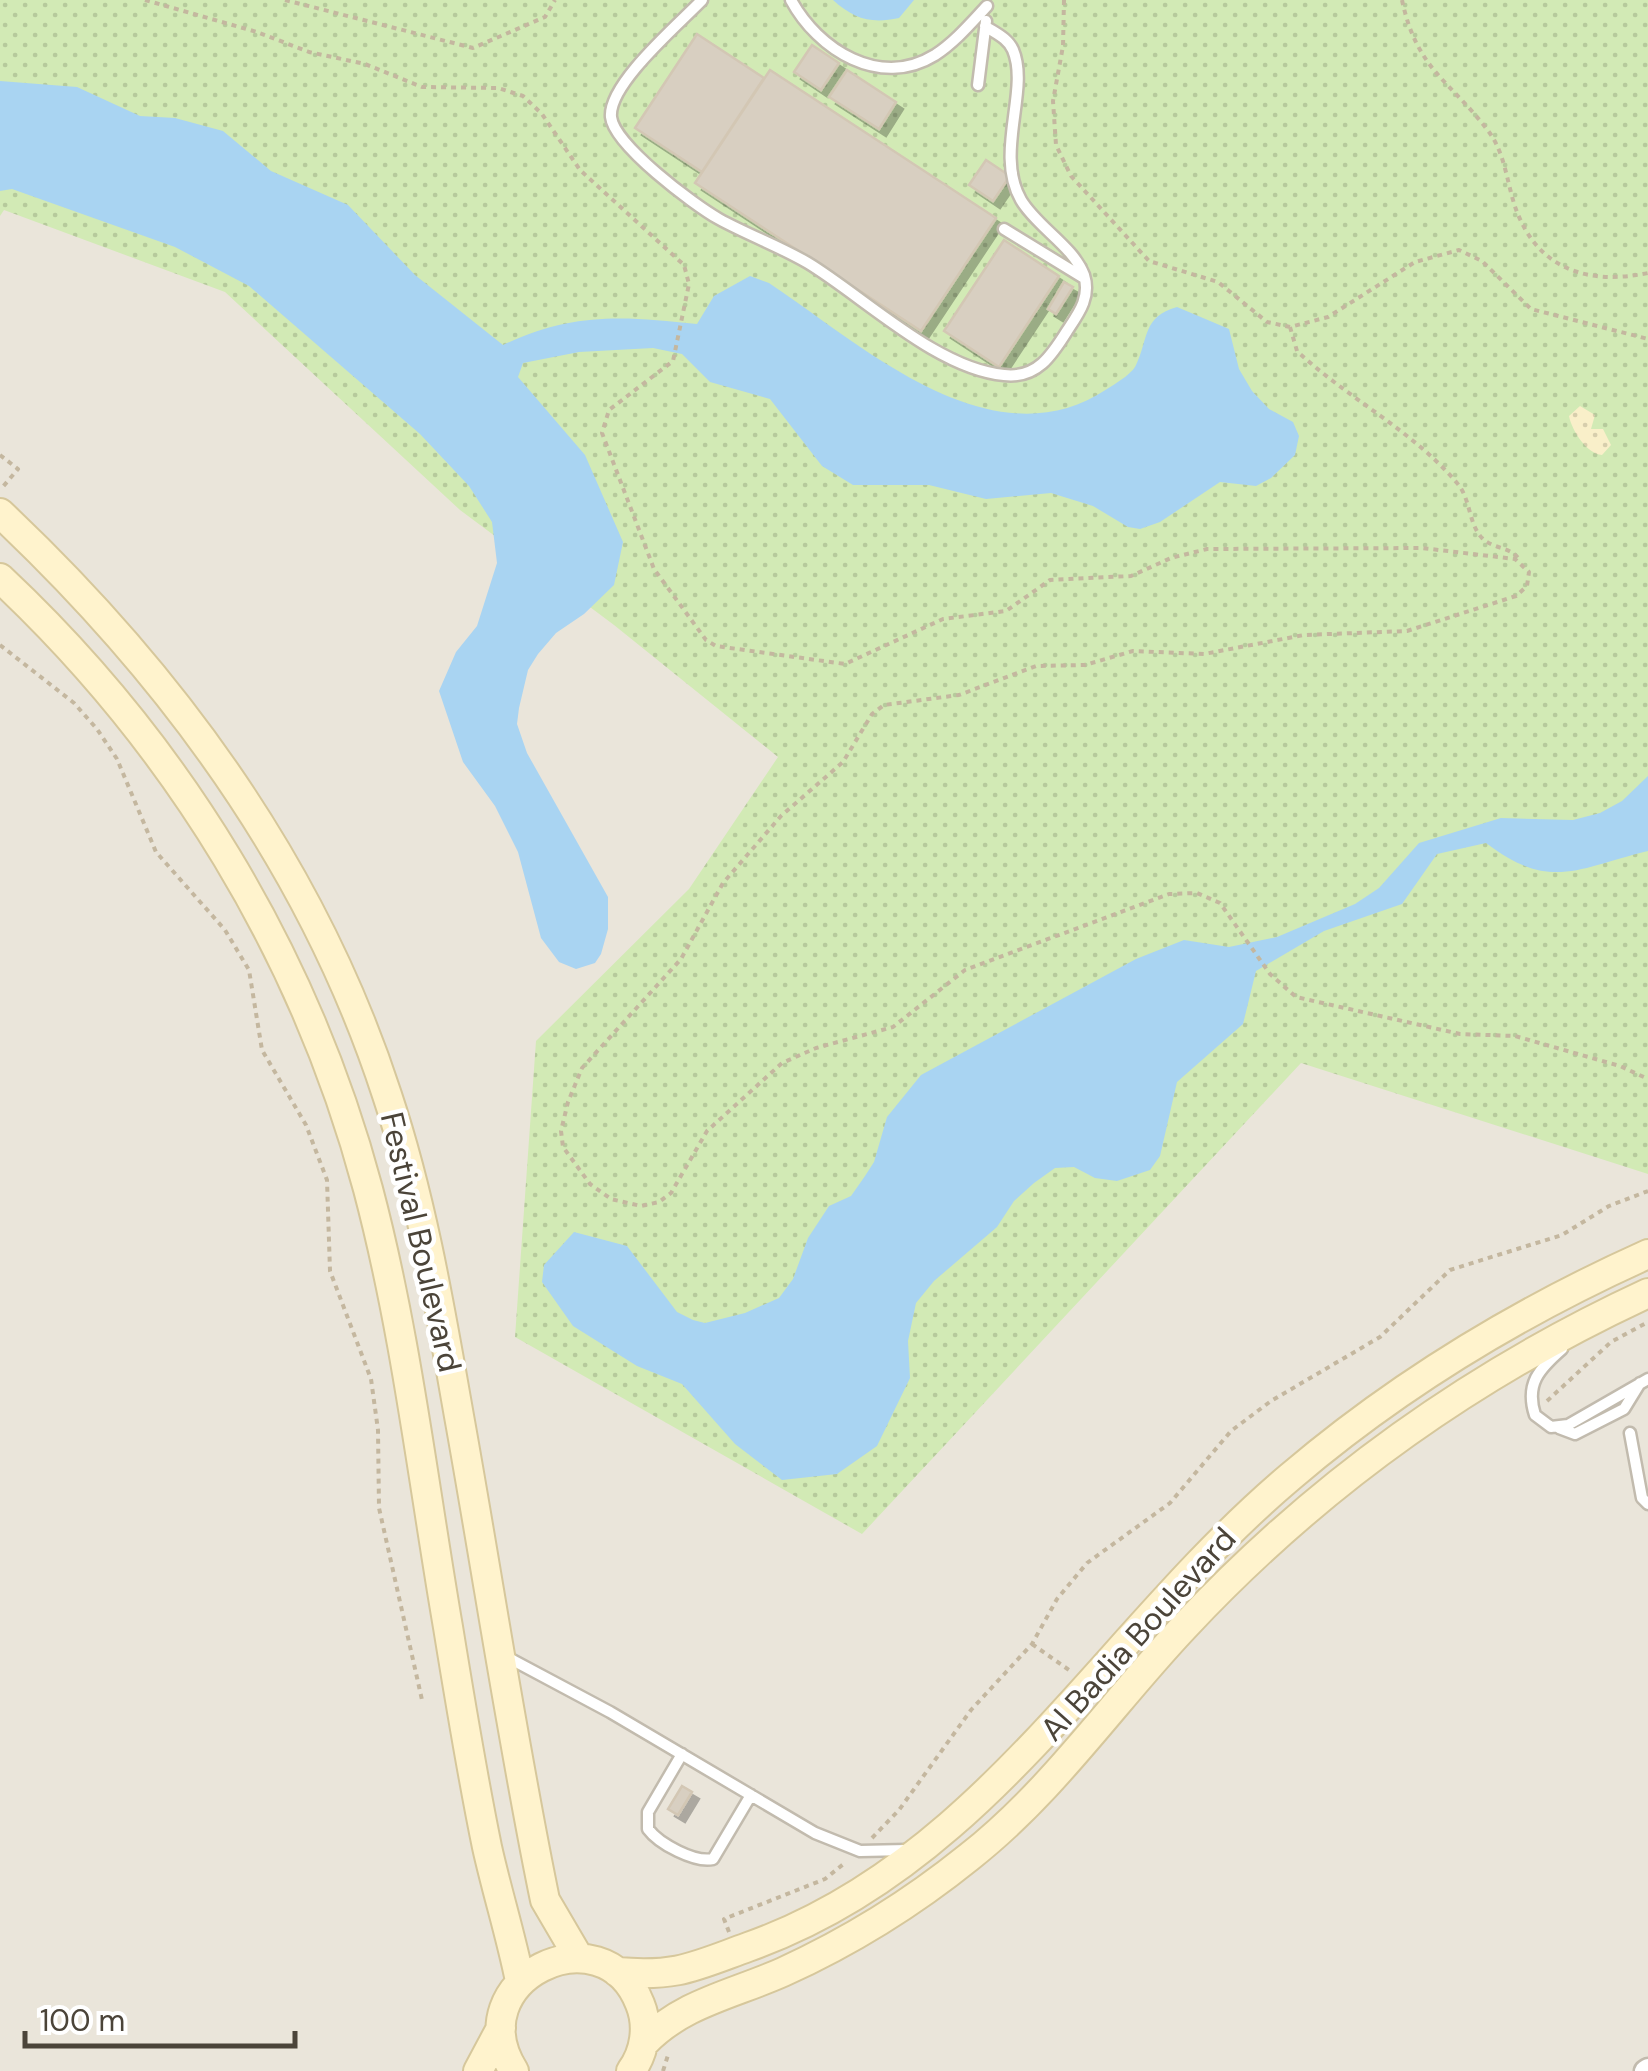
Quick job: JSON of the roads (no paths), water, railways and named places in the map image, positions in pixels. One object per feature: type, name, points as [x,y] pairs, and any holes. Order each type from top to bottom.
[{"type":"main road","name":"Festival Boulevard","points":[[0,513],[83,593],[185,712],[280,856],[356,1011],[386,1092],[431,1259],[545,1900],[579,1958]]},
{"type":"main road","name":"Festival Boulevard","points":[[0,578],[104,684],[202,816],[283,959],[328,1065],[368,1190],[386,1270],[487,1844],[520,1981]]},
{"type":"main road","name":"Al Badia Boulevard","points":[[579,1958],[617,1972],[677,1974],[771,1939],[847,1899],[923,1848],[1015,1768],[1209,1550],[1338,1438],[1492,1333],[1648,1254]]},
{"type":"main road","name":"Al Badia Boulevard","points":[[644,2043],[680,2012],[825,1952],[937,1882],[1038,1796],[1181,1629],[1294,1520],[1376,1454],[1462,1394],[1600,1316],[1648,1294]]},
{"type":"main road","points":[[478,2071],[501,2028],[510,1995],[520,1981],[547,1963],[579,1958]]},
{"type":"main road","points":[[617,1972],[643,2012],[644,2043],[631,2071]]},
{"type":"main road","points":[[501,2028],[502,2045],[514,2071]]},
{"type":"lane","points":[[702,0],[622,86],[612,107],[620,139],[695,203],[810,264],[937,350],[992,373],[1017,375],[1049,359],[1081,310],[1085,279],[1016,188],[1011,157],[1016,61],[1008,42],[985,26]]},
{"type":"lane","points":[[791,0],[803,21],[829,47],[880,66],[917,64],[933,56],[987,3]]},
{"type":"lane","points":[[978,85],[987,3]]},
{"type":"lane","points":[[1004,230],[1085,279]]},
{"type":"lane","points":[[1600,1316],[1537,1372],[1531,1388],[1533,1409],[1545,1425],[1558,1428],[1644,1380]]},
{"type":"lane","points":[[1630,1433],[1648,1504]]},
{"type":"lane","points":[[1636,1462],[1648,1460]]},
{"type":"lane","points":[[502,1654],[682,1754],[815,1834],[860,1851],[923,1848]]},
{"type":"lane","points":[[682,1754],[648,1812],[646,1823],[655,1837],[700,1860],[713,1859],[751,1795]]},
{"type":"water","points":[[833,0],[914,0],[899,18],[880,20],[856,16]]},
{"type":"water","points":[[0,81],[77,87],[140,116],[175,118],[223,131],[271,171],[348,205],[415,275],[503,345],[552,327],[598,319],[697,324],[714,296],[750,276],[769,283],[886,364],[929,388],[974,405],[1019,413],[1063,409],[1119,382],[1136,365],[1152,323],[1177,307],[1229,329],[1239,369],[1252,391],[1269,409],[1293,422],[1299,436],[1295,455],[1271,478],[1256,486],[1220,482],[1160,522],[1140,529],[1128,527],[1093,506],[1051,493],[986,499],[929,485],[853,485],[822,466],[770,399],[710,382],[682,354],[653,348],[579,352],[523,363],[518,377],[585,455],[623,542],[614,585],[584,614],[556,633],[528,670],[517,724],[527,753],[608,897],[608,929],[601,954],[595,963],[576,969],[559,962],[541,938],[518,852],[495,806],[463,762],[439,691],[456,652],[477,626],[497,563],[492,522],[469,486],[420,434],[249,286],[175,247],[12,189],[0,191]]},
{"type":"water","points":[[1648,776],[1648,851],[1565,872],[1528,867],[1486,843],[1437,854],[1402,904],[1324,931],[1256,971],[1243,1024],[1177,1082],[1160,1156],[1150,1170],[1117,1181],[1095,1178],[1074,1167],[1055,1168],[1014,1201],[997,1227],[934,1281],[916,1303],[908,1341],[910,1378],[877,1446],[837,1474],[782,1480],[735,1444],[682,1384],[637,1366],[573,1326],[542,1282],[544,1265],[574,1232],[627,1246],[677,1312],[693,1320],[705,1323],[745,1313],[779,1298],[793,1279],[808,1238],[829,1206],[851,1196],[865,1176],[874,1162],[887,1117],[921,1075],[1136,959],[1184,940],[1229,947],[1277,937],[1355,904],[1379,888],[1419,843],[1501,818],[1573,820],[1600,813],[1622,801]]}]
